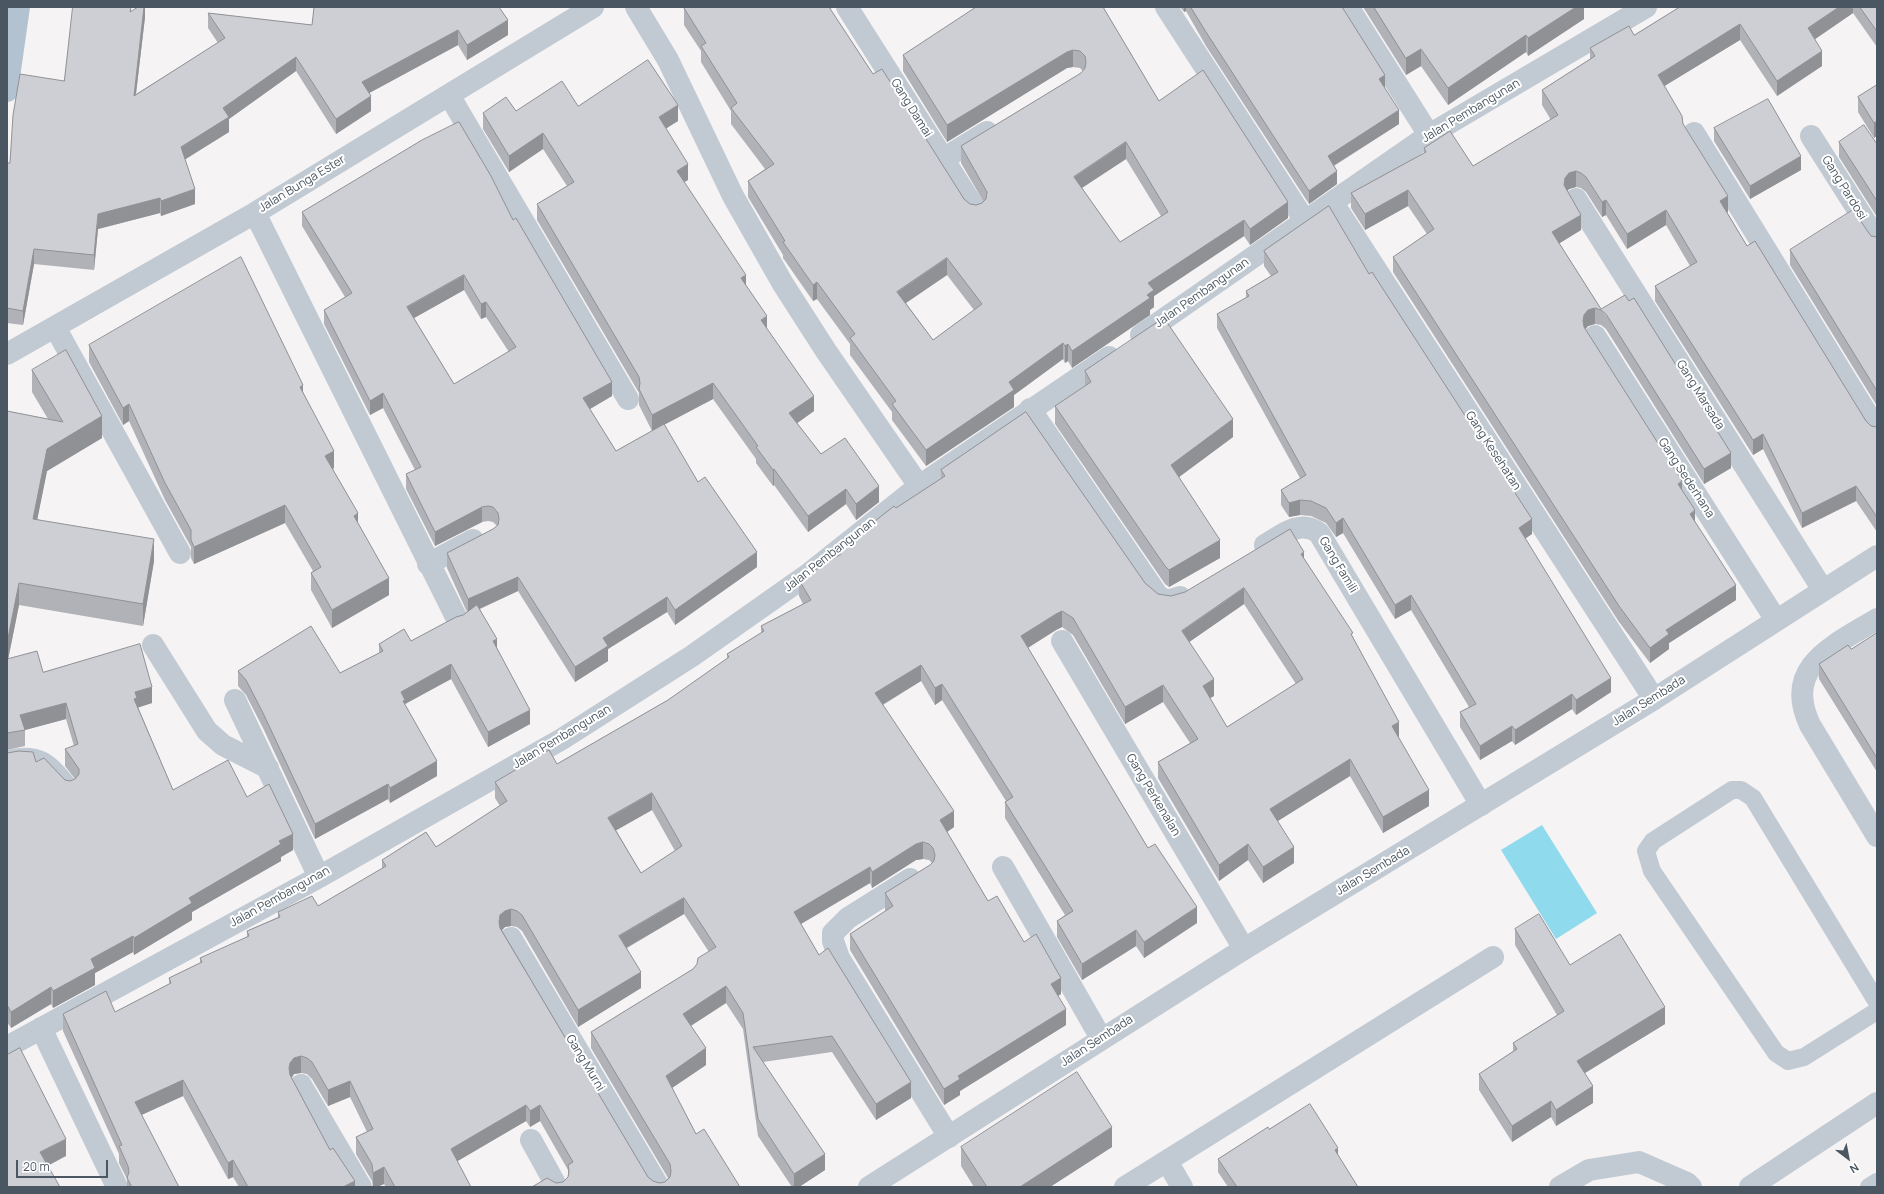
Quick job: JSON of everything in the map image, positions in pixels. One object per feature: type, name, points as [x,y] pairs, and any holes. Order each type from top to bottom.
[{"type":"main road","points":[[7,90],[19,7]]},
{"type":"street","points":[[636,7],[668,60],[734,196],[783,284],[826,351],[919,486]]},
{"type":"street","name":"Gang Damai","points":[[847,7],[975,209]]},
{"type":"street","points":[[1166,7],[1305,221]]},
{"type":"street","points":[[1348,7],[1429,135]]},
{"type":"street","name":"Jalan Pembangunan","points":[[7,1047],[319,877],[562,739],[692,656],[807,575],[919,486],[1030,409],[1188,304],[1429,135],[1646,7]]},
{"type":"street","name":"Jalan Bunga Ester","points":[[7,354],[255,213],[449,95],[580,11]]},
{"type":"street","points":[[449,95],[628,399]]},
{"type":"street","points":[[943,159],[1002,123]]},
{"type":"street","points":[[1694,133],[1877,430]]},
{"type":"street","name":"Gang Pardosi","points":[[1811,136],[1877,240]]},
{"type":"street","name":"Gang Marsada","points":[[1576,199],[1823,590]]},
{"type":"street","name":"Gang Kesehatan","points":[[1333,203],[1654,699]]},
{"type":"street","points":[[255,213],[428,564],[457,619]]},
{"type":"street","points":[[55,327],[180,553]]},
{"type":"street","name":"Gang Sederhana","points":[[1595,336],[1776,620]]},
{"type":"street","points":[[1030,409],[1158,596],[1167,601],[1172,601],[1200,585]]},
{"type":"street","name":"Gang Famili","points":[[1248,556],[1289,531],[1299,527],[1307,527],[1319,533],[1481,806]]},
{"type":"street","points":[[428,564],[487,533]]},
{"type":"street","name":"Jalan Sembada","points":[[869,1187],[1101,1038],[1654,699],[1877,556]]},
{"type":"street","points":[[1877,619],[1821,655],[1805,676],[1801,693],[1803,710],[1810,725],[1877,836]]},
{"type":"street","name":"Gang Perkenalan","points":[[1062,641],[1244,949]]},
{"type":"street","points":[[153,645],[207,731],[223,745],[268,768]]},
{"type":"street","points":[[235,700],[319,877]]},
{"type":"street","points":[[1003,867],[1101,1038]]},
{"type":"street","points":[[923,871],[848,918],[833,933],[833,941],[839,958],[949,1137]]},
{"type":"street","name":"Gang Murni","points":[[511,938],[659,1187]]},
{"type":"street","points":[[1125,1187],[1493,957]]},
{"type":"street","points":[[41,1028],[117,1187]]},
{"type":"street","points":[[574,1044],[594,1032]]},
{"type":"street","points":[[301,1085],[361,1187]]},
{"type":"street","points":[[1750,1187],[1877,1102]]},
{"type":"street","points":[[531,1140],[557,1187]]},
{"type":"street","points":[[1166,1161],[1182,1187]]},
{"type":"street","points":[[1560,1187],[1589,1170],[1639,1162],[1687,1183],[1691,1187]]},
{"type":"lane","points":[[7,758],[40,758],[57,771],[69,787]]},
{"type":"lane","points":[[1877,1002],[1753,798],[1741,790],[1732,790],[1653,842],[1646,851],[1652,871],[1776,1053],[1788,1061],[1804,1057],[1877,1011]]},
{"type":"lane","points":[[1869,1187],[1877,1182]]},
{"type":"water","points":[[1542,825],[1597,913],[1556,939],[1501,850]]},
{"type":"building","points":[[73,7],[131,7],[130,12],[138,7],[144,7],[134,96],[225,38],[208,13],[312,25],[314,7],[499,7],[508,20],[467,45],[458,30],[362,82],[371,96],[336,119],[296,57],[223,108],[229,117],[181,147],[195,189],[161,201],[160,198],[98,214],[94,255],[34,249],[23,311],[7,308],[7,163],[10,163],[13,115],[20,74],[64,81]]},
{"type":"building","points":[[829,7],[873,74],[882,69],[964,199],[970,204],[976,205],[982,203],[986,199],[987,192],[961,146],[1081,73],[1085,68],[1085,56],[1080,51],[1073,50],[1067,52],[947,125],[903,55],[976,7],[1103,7],[1159,101],[1203,70],[1288,202],[1250,229],[1244,220],[1148,283],[1154,290],[1147,295],[1150,298],[1072,351],[1068,344],[1065,346],[1063,343],[1009,382],[1014,390],[926,450],[892,404],[896,401],[850,338],[855,334],[817,282],[813,285],[783,242],[785,241],[748,181],[774,164],[731,108],[737,103],[701,46],[706,43],[684,8]],"holes":[[[1126,142],[1168,212],[1120,242],[1074,177]],[[947,258],[982,304],[933,340],[897,292]]]},
{"type":"building","points":[[1191,7],[1342,7],[1385,75],[1379,79],[1399,110],[1328,156],[1337,171],[1309,191]]},
{"type":"building","points":[[1374,7],[1576,7],[1528,38],[1526,35],[1448,88],[1421,49],[1406,58]]},
{"type":"building","points":[[1680,7],[1839,7],[1808,28],[1822,51],[1777,81],[1740,24],[1658,75],[1682,116],[1683,124],[1728,196],[1720,201],[1747,246],[1755,241],[1866,421],[1871,426],[1877,427],[1877,517],[1856,486],[1802,513],[1763,434],[1753,440],[1655,286],[1697,262],[1666,210],[1627,234],[1606,200],[1602,202],[1586,177],[1576,171],[1569,173],[1565,178],[1564,185],[1581,215],[1552,232],[1601,309],[1625,295],[1629,301],[1634,298],[1731,453],[1704,469],[1606,314],[1595,308],[1588,310],[1584,315],[1584,327],[1682,481],[1678,484],[1695,510],[1690,514],[1736,585],[1666,630],[1669,634],[1650,648],[1619,606],[1393,257],[1434,229],[1408,190],[1365,214],[1351,193],[1426,152],[1424,148],[1450,131],[1473,166],[1558,115],[1542,90],[1595,56],[1590,48],[1629,26],[1634,35]]},
{"type":"building","points":[[1860,7],[1877,7],[1877,31]]},
{"type":"building","points":[[648,60],[678,105],[659,117],[688,164],[677,171],[746,275],[741,278],[767,316],[761,320],[814,396],[789,413],[821,454],[845,438],[879,486],[856,504],[846,489],[808,516],[756,447],[758,446],[713,383],[652,415],[639,389],[639,377],[537,204],[574,182],[543,133],[509,156],[483,113],[506,97],[516,111],[562,81],[578,106]]},
{"type":"building","points":[[1877,85],[1877,121],[1874,123],[1858,97]]},
{"type":"building","points":[[1768,99],[1801,156],[1750,186],[1714,128]]},
{"type":"building","points":[[459,122],[491,176],[513,220],[516,218],[612,382],[583,398],[616,451],[664,424],[698,482],[705,477],[757,552],[675,610],[667,597],[603,638],[608,646],[575,667],[518,577],[468,599],[447,553],[493,529],[498,525],[498,513],[493,507],[482,507],[435,532],[406,474],[421,467],[383,393],[370,401],[324,310],[352,293],[302,212],[422,140]],"holes":[[[464,275],[481,304],[486,302],[516,347],[454,384],[407,307]]]},
{"type":"building","points":[[1864,125],[1877,144],[1877,201],[1839,142]]},
{"type":"building","points":[[1329,206],[1369,274],[1372,272],[1532,519],[1519,528],[1611,678],[1576,700],[1572,694],[1515,730],[1512,726],[1480,746],[1460,712],[1476,704],[1411,595],[1395,605],[1343,518],[1336,523],[1326,508],[1311,501],[1300,500],[1289,503],[1281,490],[1306,475],[1217,314],[1249,296],[1246,291],[1278,272],[1264,251]]},
{"type":"building","points":[[1853,210],[1871,236],[1877,237],[1877,391],[1790,250]]},
{"type":"building","points":[[241,257],[303,385],[300,387],[334,451],[325,456],[358,513],[354,516],[389,578],[332,610],[311,573],[321,567],[285,505],[194,547],[191,540],[191,530],[165,483],[129,404],[123,408],[89,345]]},
{"type":"building","points":[[1164,318],[1233,419],[1171,465],[1220,540],[1169,570],[1055,406],[1091,382],[1085,371]]},
{"type":"building","points":[[66,350],[102,416],[47,449],[33,519],[154,539],[143,604],[19,583],[7,643],[7,411],[63,422],[32,370]]},
{"type":"building","points":[[1026,412],[1145,583],[1158,594],[1171,596],[1185,592],[1290,529],[1304,552],[1301,554],[1353,633],[1351,634],[1399,722],[1392,726],[1429,790],[1383,817],[1350,759],[1270,809],[1294,847],[1263,867],[1248,844],[1219,865],[1158,762],[1198,739],[1163,685],[1125,707],[1073,618],[1062,611],[1021,636],[1148,848],[1155,844],[1197,907],[1144,942],[1136,930],[1082,964],[1057,921],[1073,911],[1005,802],[1013,797],[942,684],[935,688],[921,665],[875,693],[954,811],[940,820],[988,901],[997,896],[1024,942],[1036,934],[1061,978],[1051,984],[1066,1009],[958,1076],[960,1079],[944,1089],[850,934],[893,906],[885,893],[934,861],[935,855],[933,848],[929,844],[923,842],[916,844],[872,872],[870,867],[794,912],[819,955],[828,948],[911,1082],[876,1104],[832,1036],[753,1047],[825,1154],[794,1174],[758,1119],[743,1013],[726,986],[683,1014],[706,1048],[666,1076],[696,1134],[704,1129],[740,1187],[532,1187],[547,1178],[556,1183],[563,1182],[568,1177],[568,1165],[573,1162],[540,1105],[530,1111],[526,1105],[451,1149],[471,1187],[395,1187],[384,1167],[373,1173],[372,1164],[356,1137],[373,1129],[350,1081],[328,1090],[312,1062],[301,1056],[294,1058],[290,1063],[290,1075],[330,1150],[333,1148],[355,1181],[343,1187],[248,1187],[233,1160],[228,1163],[183,1080],[135,1102],[179,1187],[132,1187],[127,1178],[129,1172],[128,1166],[119,1146],[122,1145],[63,1014],[106,991],[115,1012],[171,983],[169,978],[202,962],[200,958],[249,936],[247,931],[280,917],[278,912],[312,896],[318,906],[386,866],[382,860],[426,832],[436,847],[507,801],[495,782],[549,750],[557,764],[668,700],[729,657],[727,654],[764,631],[761,626],[811,600],[799,580],[841,554],[839,550],[872,529],[870,525],[894,506],[896,508],[945,476],[941,470]],"holes":[[[1244,588],[1303,679],[1227,727],[1203,686],[1214,679],[1182,631]],[[652,793],[682,846],[641,873],[608,818]],[[684,898],[716,947],[698,958],[697,964],[693,969],[591,1032],[670,1164],[670,1177],[665,1182],[659,1183],[648,1177],[500,928],[500,915],[511,909],[522,915],[578,1010],[641,972],[619,936]]]},
{"type":"building","points":[[477,605],[497,639],[493,641],[530,710],[488,732],[451,664],[401,692],[405,700],[403,701],[437,761],[390,788],[388,784],[315,824],[263,713],[246,680],[238,671],[311,626],[340,673],[383,651],[379,644],[404,629],[411,641],[456,617],[463,615]]},
{"type":"building","points":[[1877,633],[1877,758],[1819,664],[1848,645],[1851,649]]},
{"type":"building","points":[[140,644],[152,687],[135,692],[137,698],[134,699],[173,790],[228,760],[247,797],[269,784],[293,834],[279,841],[281,844],[189,898],[192,903],[134,938],[133,936],[91,959],[95,968],[53,991],[51,987],[11,1012],[7,1005],[7,753],[19,751],[33,752],[36,762],[44,758],[65,780],[70,781],[75,779],[79,774],[79,769],[65,749],[78,744],[66,703],[20,715],[25,730],[7,733],[7,659],[37,651],[43,672]]},
{"type":"building","points":[[1539,914],[1570,965],[1620,934],[1665,1007],[1577,1061],[1593,1086],[1556,1110],[1551,1101],[1512,1126],[1479,1074],[1517,1049],[1513,1043],[1564,1011],[1515,929]]},
{"type":"building","points":[[20,1048],[66,1139],[40,1152],[60,1187],[7,1187],[7,1055]]},
{"type":"building","points":[[1077,1072],[1112,1127],[1020,1187],[987,1187],[961,1147]]},
{"type":"building","points":[[1310,1104],[1338,1148],[1335,1150],[1358,1187],[1237,1187],[1218,1159],[1268,1127],[1269,1129]]}]
